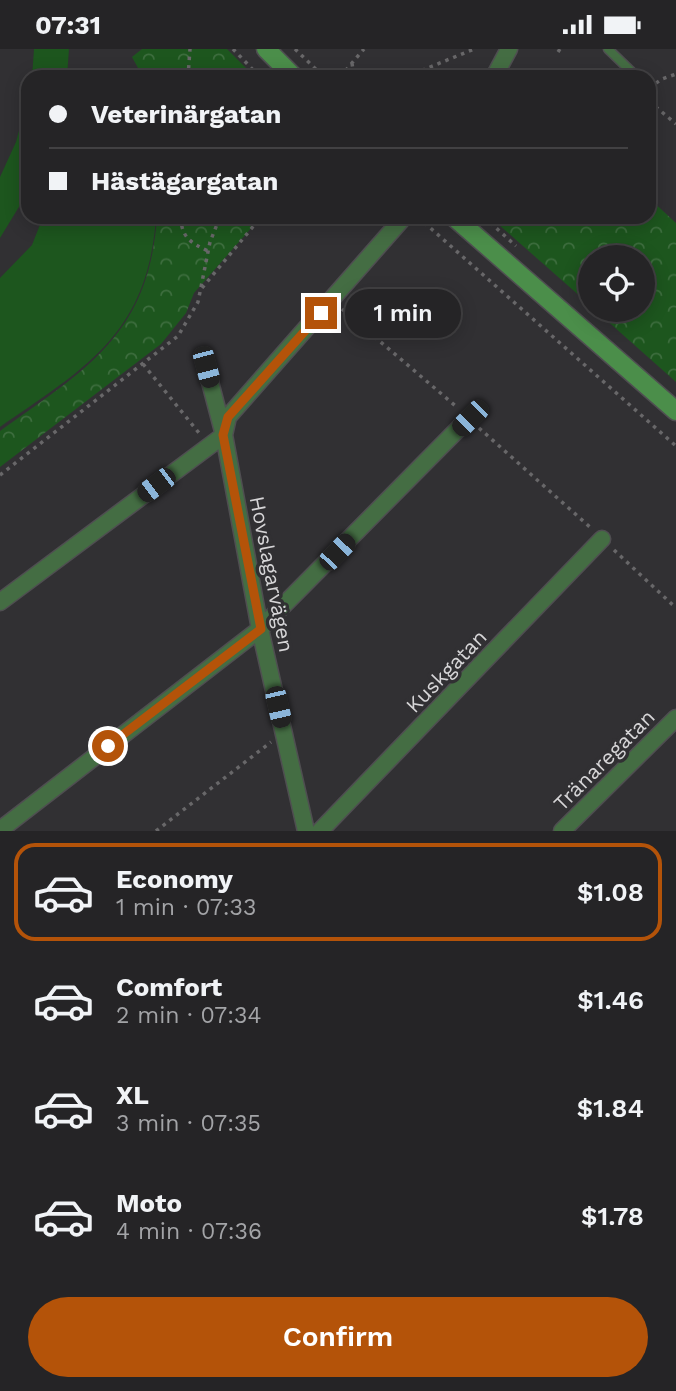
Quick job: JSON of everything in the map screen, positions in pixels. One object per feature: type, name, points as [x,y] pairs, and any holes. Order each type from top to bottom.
[{"type":"main road","points":[[266,49],[287,70]]},
{"type":"main road","points":[[462,224],[676,411]]},
{"type":"street","points":[[498,70],[509,49]]},
{"type":"street","points":[[0,602],[223,435],[228,417],[398,224]]},
{"type":"street","name":"Hovslagarvägen","points":[[206,367],[223,435],[261,629],[306,831]]},
{"type":"street","points":[[0,830],[261,629],[470,418]]},
{"type":"street","name":"Kuskgatan","points":[[320,831],[602,539]]},
{"type":"street","name":"Tränaregatan","points":[[562,831],[676,718]]},
{"type":"lane","points":[[608,49],[630,70]]},
{"type":"path","points":[[188,70],[190,49]]},
{"type":"path","points":[[233,49],[253,70]]},
{"type":"path","points":[[295,49],[317,70]]},
{"type":"path","points":[[346,70],[364,49]]},
{"type":"path","points":[[423,70],[474,49]]},
{"type":"path","points":[[352,63],[353,70]]},
{"type":"path","points":[[656,83],[676,74]]},
{"type":"path","points":[[656,107],[676,124]]},
{"type":"path","points":[[182,224],[184,236],[191,244],[208,251]]},
{"type":"path","points":[[0,475],[168,345],[186,326],[200,290],[208,251],[218,224]]},
{"type":"path","points":[[200,290],[255,224]]},
{"type":"path","points":[[426,224],[676,446]]},
{"type":"path","points":[[332,300],[470,418],[676,608]]},
{"type":"path","points":[[143,364],[199,433],[223,435]]},
{"type":"path","points":[[156,831],[284,733]]},
{"type":"green space","points":[[34,49],[69,49],[68,70],[32,70]]},
{"type":"green space","points":[[142,49],[227,49],[248,70],[139,70],[132,57]]},
{"type":"green space","points":[[21,123],[21,204],[0,238],[0,177],[16,142]]},
{"type":"green space","points":[[656,204],[676,223],[676,382],[608,322],[655,322],[655,245],[578,245],[578,294],[498,224],[656,224]]},
{"type":"green space","points":[[40,224],[155,224],[151,257],[140,290],[126,319],[108,343],[60,385],[0,427],[0,278],[32,245]]},
{"type":"green space","points":[[156,224],[255,224],[194,293],[186,313],[161,344],[0,467],[0,431],[60,388],[108,345],[127,320],[141,291],[152,257]]},
{"type":"route","points":[[108,746],[261,629],[223,435],[228,417],[321,313]]}]
